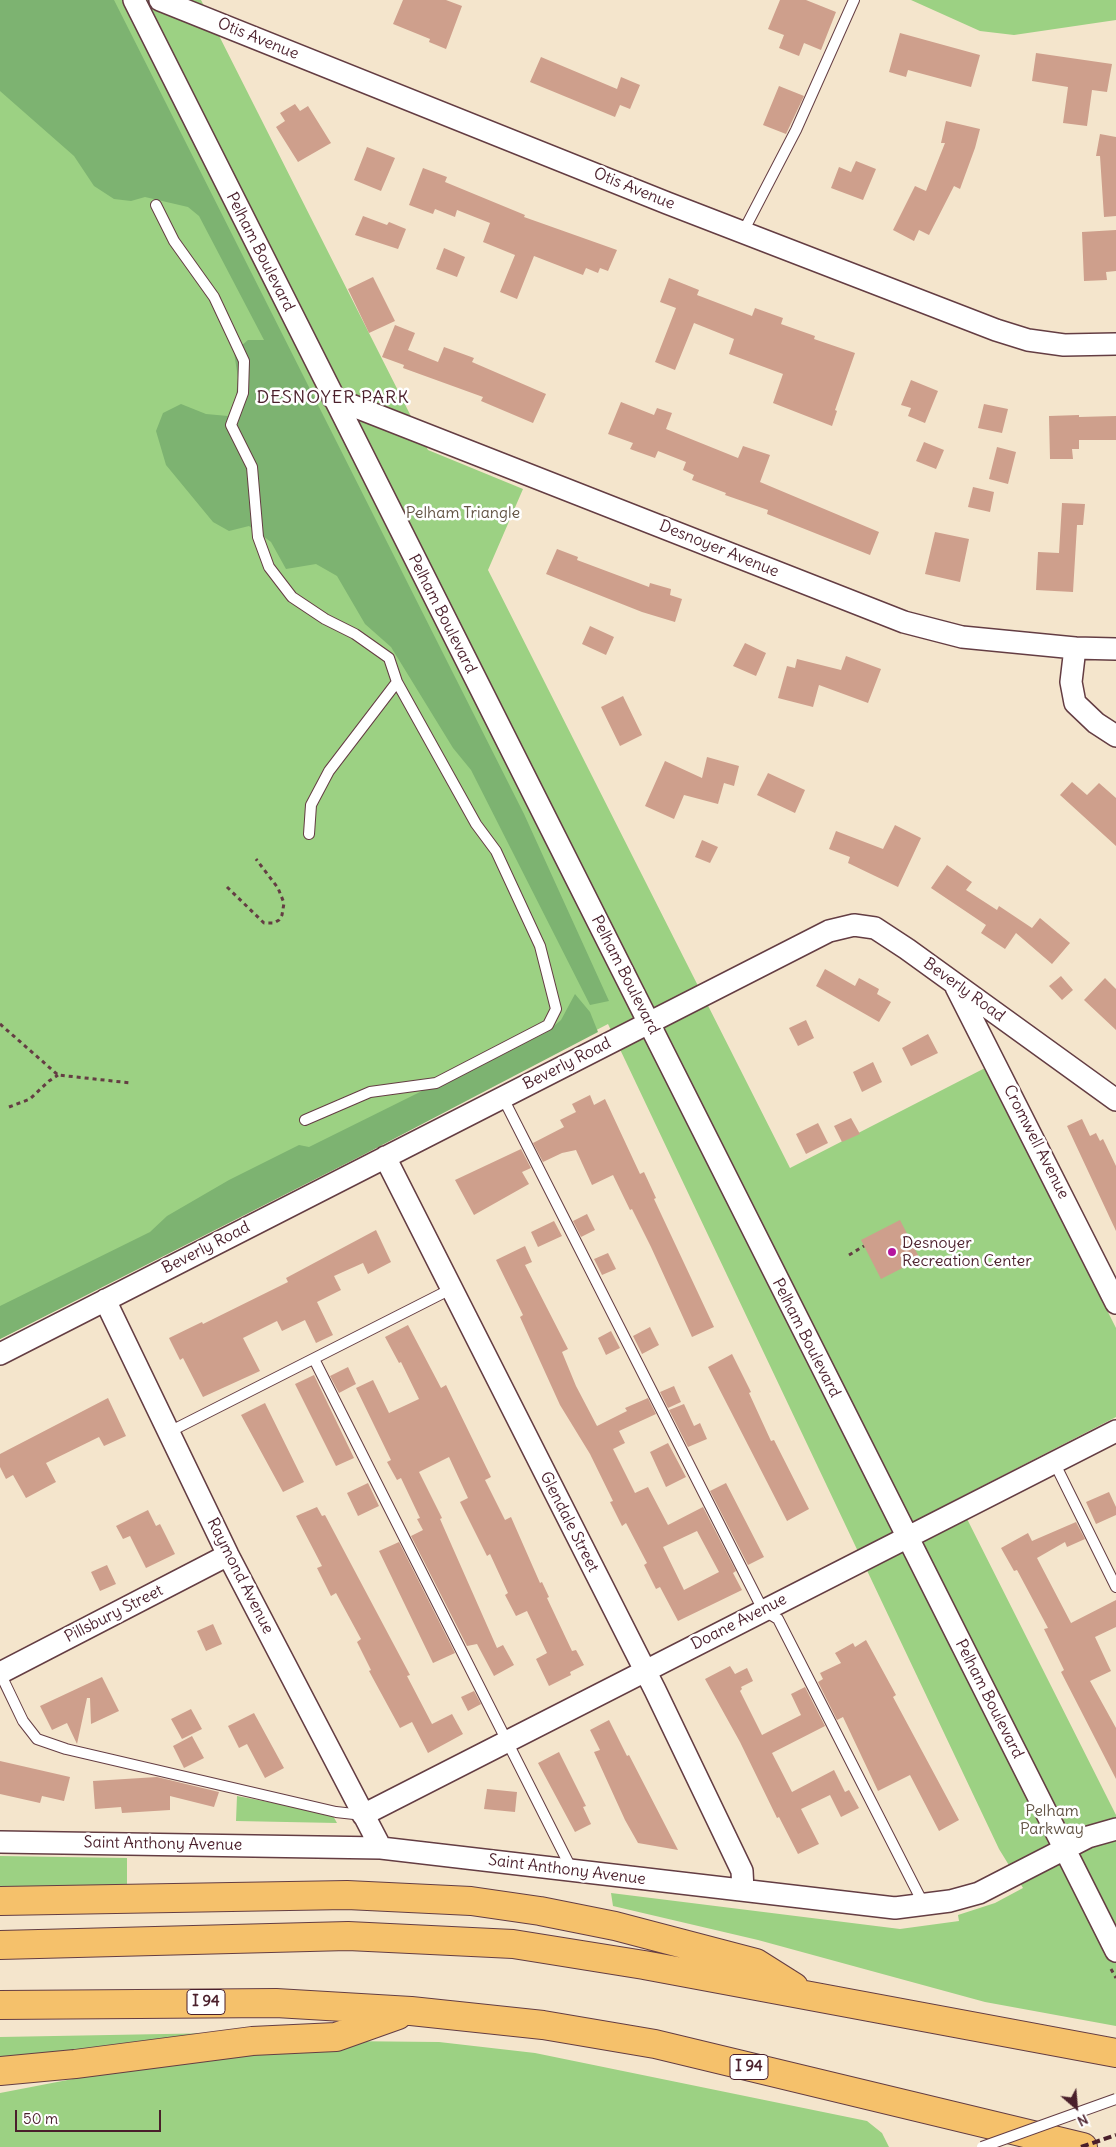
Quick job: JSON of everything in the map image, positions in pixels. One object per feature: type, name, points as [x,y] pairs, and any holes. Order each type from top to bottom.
[{"type":"highway","points":[[0,1901],[347,1895],[470,1901],[540,1911],[615,1926],[756,1963],[810,1997]]},
{"type":"highway","points":[[0,1945],[348,1936],[504,1943],[644,1965],[1116,2053]]},
{"type":"highway","name":"I 94","points":[[0,2005],[217,2002],[411,2011],[543,2024],[654,2044],[1083,2147]]},
{"type":"highway","points":[[0,2072],[252,2041],[336,2037],[411,2011]]},
{"type":"highway","points":[[0,2088],[25,2085],[75,2064]]},
{"type":"street","name":"Pelham Boulevard","points":[[134,0],[649,1022],[906,1538],[1065,1848],[1113,1946]]},
{"type":"street","name":"Otis Avenue","points":[[160,0],[743,232],[996,330],[1028,340],[1064,345],[1116,344]]},
{"type":"street","name":"Desnoyer Avenue","points":[[333,398],[904,622],[962,637],[1075,648],[1116,648]]},
{"type":"street","points":[[1075,648],[1071,682],[1075,703],[1096,723],[1116,736]]},
{"type":"street","name":"Beverly Road","points":[[0,1354],[829,931],[854,925],[875,928],[1116,1100]]},
{"type":"street","name":"Cromwell Avenue","points":[[953,983],[1116,1303]]},
{"type":"street","name":"Glendale Street","points":[[385,1157],[645,1671],[742,1871],[743,1890]]},
{"type":"street","name":"Raymond Avenue","points":[[105,1300],[228,1554],[381,1848]]},
{"type":"street","name":"Doane Avenue","points":[[363,1815],[1116,1431]]},
{"type":"street","name":"Pillsbury Street","points":[[0,1673],[228,1554]]},
{"type":"street","name":"Saint Anthony Avenue","points":[[0,1842],[381,1848],[895,1908],[924,1905],[978,1893],[1088,1837],[1116,1829]]},
{"type":"lane","points":[[743,232],[800,121],[854,0]]},
{"type":"lane","points":[[156,205],[174,241],[214,297],[244,361],[243,393],[231,425],[252,467],[258,537],[269,568],[292,597],[355,634],[389,658],[397,682],[476,824],[496,851],[540,946],[556,1009],[548,1025],[436,1083],[370,1092],[305,1120]]},
{"type":"lane","points":[[309,834],[311,804],[329,771],[397,682]]},
{"type":"lane","points":[[503,1098],[762,1610],[778,1619],[924,1905]]},
{"type":"lane","points":[[169,1432],[451,1289]]},
{"type":"lane","points":[[314,1359],[573,1870]]},
{"type":"lane","points":[[1054,1462],[1116,1588]]},
{"type":"lane","points":[[0,1673],[23,1721],[37,1738],[66,1749],[162,1772],[336,1812],[363,1815]]},
{"type":"lane","points":[[982,2147],[1116,2100]]},
{"type":"path","points":[[227,887],[264,923],[274,923],[278,920],[282,915],[284,903],[278,888],[256,860]]},
{"type":"path","points":[[0,1024],[58,1075],[131,1083]]},
{"type":"path","points":[[9,1107],[30,1099],[58,1075]]},
{"type":"path","points":[[849,1255],[864,1246]]},
{"type":"green space","points":[[0,0],[201,0],[428,450],[523,489],[488,570],[790,1168],[985,1068],[1116,1328],[1116,1417],[957,1499],[1116,1815],[1116,2026],[985,2002],[758,1940],[613,1906],[611,1893],[900,1929],[959,1921],[958,1915],[995,1903],[1023,1888],[999,1849],[608,1024],[0,1339]]},
{"type":"green space","points":[[0,0],[114,0],[524,814],[609,1001],[590,1005],[471,770],[453,748],[391,647],[365,624],[337,576],[316,564],[286,569],[271,542],[249,526],[229,531],[213,522],[166,465],[156,431],[163,413],[181,404],[206,414],[228,416],[236,397],[238,378],[234,352],[248,340],[264,340],[199,216],[188,207],[145,197],[131,201],[114,199],[94,186],[74,156],[0,91]]},
{"type":"green space","points":[[911,0],[1116,0],[1116,20],[1014,35],[980,31]]},
{"type":"green space","points":[[575,994],[590,1012],[598,1032],[363,1155],[0,1339],[0,1306],[150,1232],[167,1216],[229,1180],[299,1145],[309,1147],[426,1089],[469,1072],[547,1032],[561,1020]]},
{"type":"green space","points":[[237,1796],[332,1814],[337,1823],[236,1821]]},
{"type":"green space","points":[[0,1856],[127,1858],[127,1889],[0,1892]]},
{"type":"green space","points":[[219,2033],[0,2061],[0,2037]]},
{"type":"green space","points":[[338,2041],[439,2042],[535,2053],[867,2121],[882,2133],[889,2147],[0,2147],[0,2093],[213,2052]]},
{"type":"building","points":[[403,0],[446,0],[462,6],[446,49],[429,42],[430,39],[393,24]]},
{"type":"building","points":[[780,0],[806,0],[836,12],[821,50],[804,43],[799,56],[779,48],[784,35],[768,29]]},
{"type":"building","points":[[900,33],[980,55],[971,87],[908,70],[906,77],[889,72]]},
{"type":"building","points":[[1036,53],[1112,64],[1107,92],[1092,90],[1087,126],[1063,123],[1068,87],[1032,81]]},
{"type":"building","points":[[541,57],[617,89],[621,77],[640,85],[630,109],[620,105],[615,117],[530,82]]},
{"type":"building","points":[[779,86],[804,96],[786,134],[763,125]]},
{"type":"building","points":[[295,104],[300,111],[308,106],[331,143],[298,162],[276,127],[285,121],[280,113]]},
{"type":"building","points":[[946,121],[980,129],[975,148],[960,189],[954,186],[929,235],[919,230],[914,241],[893,230],[915,186],[926,191],[945,143],[941,143]]},
{"type":"building","points":[[1100,134],[1116,137],[1116,216],[1104,217],[1100,156],[1096,156]]},
{"type":"building","points":[[367,147],[395,158],[381,191],[354,180]]},
{"type":"building","points":[[856,161],[876,169],[863,200],[831,188],[839,167],[851,172]]},
{"type":"building","points":[[423,168],[447,177],[445,182],[525,215],[524,217],[617,250],[608,271],[600,268],[598,273],[586,268],[583,275],[534,256],[517,299],[500,292],[515,255],[483,242],[490,223],[457,210],[455,217],[435,209],[433,214],[409,205]]},
{"type":"building","points":[[363,216],[387,225],[389,222],[406,229],[398,249],[355,235]]},
{"type":"building","points":[[1116,230],[1116,271],[1106,272],[1107,280],[1084,281],[1082,232]]},
{"type":"building","points":[[444,248],[465,257],[457,277],[436,269]]},
{"type":"building","points":[[373,277],[395,321],[369,333],[348,289]]},
{"type":"building","points":[[669,278],[699,290],[697,295],[752,316],[755,308],[783,318],[781,324],[815,336],[814,339],[855,353],[835,410],[837,411],[832,426],[773,403],[783,374],[729,354],[734,339],[694,323],[675,370],[655,362],[676,308],[660,302]]},
{"type":"building","points":[[395,325],[415,333],[408,350],[438,362],[444,347],[474,358],[472,362],[546,394],[533,423],[481,401],[483,397],[403,368],[404,365],[382,357]]},
{"type":"building","points":[[911,380],[938,391],[925,423],[908,416],[911,408],[901,405]]},
{"type":"building","points":[[621,402],[654,415],[657,408],[672,413],[666,429],[738,458],[743,446],[770,455],[760,482],[879,532],[870,555],[767,514],[768,510],[725,495],[726,493],[692,480],[694,475],[683,470],[686,462],[658,451],[655,458],[630,449],[633,443],[608,434]]},
{"type":"building","points":[[984,404],[1008,409],[1002,433],[978,428]]},
{"type":"building","points":[[1079,415],[1079,417],[1116,416],[1116,440],[1079,440],[1079,449],[1072,449],[1073,459],[1050,459],[1049,416]]},
{"type":"building","points":[[924,442],[944,450],[936,469],[916,461]]},
{"type":"building","points":[[997,447],[1016,452],[1008,484],[989,479]]},
{"type":"building","points":[[973,487],[994,492],[990,512],[968,507]]},
{"type":"building","points":[[1062,503],[1085,504],[1083,525],[1077,525],[1073,592],[1036,590],[1038,552],[1059,553]]},
{"type":"building","points":[[935,532],[969,539],[960,582],[925,574]]},
{"type":"building","points":[[557,549],[578,557],[577,560],[649,587],[650,583],[671,589],[670,595],[682,599],[675,622],[642,612],[546,574]]},
{"type":"building","points":[[590,626],[614,637],[606,655],[582,644]]},
{"type":"building","points":[[745,643],[766,653],[756,676],[733,666]]},
{"type":"building","points":[[846,656],[881,669],[868,703],[819,685],[813,707],[778,698],[787,666],[795,668],[797,659],[841,670]]},
{"type":"building","points":[[623,696],[642,735],[620,746],[601,707]]},
{"type":"building","points":[[707,757],[739,766],[734,786],[724,783],[718,804],[684,795],[674,819],[645,806],[665,761],[702,778]]},
{"type":"building","points":[[768,773],[805,790],[795,813],[757,795]]},
{"type":"building","points":[[1072,782],[1087,795],[1099,783],[1116,798],[1116,846],[1060,795]]},
{"type":"building","points":[[895,825],[921,838],[898,887],[848,863],[850,857],[829,849],[836,831],[883,849]]},
{"type":"building","points":[[702,840],[718,847],[710,863],[695,857]]},
{"type":"building","points":[[947,865],[972,882],[966,890],[997,910],[999,906],[1032,928],[1040,918],[1070,943],[1052,964],[1016,933],[1005,949],[981,933],[986,925],[931,888]]},
{"type":"building","points":[[825,969],[855,986],[859,978],[879,989],[877,994],[891,1002],[879,1022],[816,986]]},
{"type":"building","points":[[1061,976],[1073,990],[1062,1000],[1049,986]]},
{"type":"building","points":[[1105,978],[1116,989],[1116,1030],[1084,1000]]},
{"type":"building","points":[[806,1020],[814,1038],[798,1046],[789,1028]]},
{"type":"building","points":[[928,1034],[938,1053],[911,1066],[902,1048]]},
{"type":"building","points":[[873,1062],[882,1082],[862,1092],[853,1072]]},
{"type":"building","points":[[590,1095],[594,1105],[605,1099],[640,1174],[644,1172],[656,1198],[654,1199],[714,1327],[692,1337],[651,1247],[613,1175],[592,1185],[576,1150],[562,1153],[543,1162],[533,1143],[564,1127],[560,1120],[576,1112],[572,1104]]},
{"type":"building","points":[[851,1118],[860,1134],[842,1142],[834,1126]]},
{"type":"building","points":[[1082,1119],[1090,1136],[1096,1133],[1100,1141],[1103,1139],[1116,1166],[1116,1231],[1067,1126]]},
{"type":"building","points":[[818,1123],[828,1143],[806,1154],[796,1134]]},
{"type":"building","points":[[521,1149],[531,1168],[522,1172],[529,1184],[474,1215],[455,1180]]},
{"type":"building","points":[[587,1214],[595,1230],[581,1237],[573,1221]]},
{"type":"building","name":"Desnoyer Recreation Center","points":[[900,1220],[920,1259],[881,1279],[861,1240]]},
{"type":"building","points":[[554,1221],[562,1236],[538,1247],[531,1232]]},
{"type":"building","points":[[376,1230],[391,1262],[368,1274],[363,1263],[334,1276],[341,1290],[317,1302],[333,1335],[316,1343],[305,1320],[282,1331],[277,1321],[243,1338],[260,1371],[203,1397],[183,1358],[180,1360],[169,1338],[202,1322],[203,1324],[288,1282],[286,1278]]},
{"type":"building","points":[[525,1246],[532,1262],[525,1265],[568,1349],[562,1352],[576,1386],[597,1426],[627,1411],[625,1408],[648,1398],[656,1414],[619,1431],[625,1443],[613,1449],[635,1493],[648,1487],[668,1525],[703,1507],[736,1571],[733,1573],[742,1590],[678,1621],[660,1587],[656,1589],[644,1565],[647,1563],[626,1523],[622,1526],[610,1502],[613,1501],[590,1454],[560,1405],[520,1317],[523,1315],[496,1260]],"holes":[[[697,1531],[719,1572],[684,1590],[663,1547]]]},
{"type":"building","points":[[608,1253],[616,1269],[602,1275],[594,1259]]},
{"type":"building","points":[[408,1325],[441,1388],[446,1385],[491,1477],[485,1480],[505,1520],[511,1517],[572,1651],[576,1650],[584,1665],[570,1672],[571,1675],[549,1686],[536,1659],[547,1653],[527,1611],[516,1616],[505,1595],[508,1593],[490,1554],[487,1556],[460,1502],[468,1498],[449,1457],[419,1472],[442,1518],[440,1519],[497,1648],[503,1645],[514,1665],[494,1676],[477,1644],[467,1646],[411,1536],[423,1530],[417,1519],[420,1518],[401,1478],[397,1480],[387,1462],[391,1460],[356,1388],[373,1380],[389,1413],[419,1399],[401,1362],[399,1363],[385,1337]]},
{"type":"building","points":[[650,1327],[659,1345],[642,1354],[633,1336]]},
{"type":"building","points":[[611,1331],[620,1348],[606,1355],[598,1338]]},
{"type":"building","points":[[732,1354],[751,1392],[749,1393],[771,1441],[774,1440],[809,1509],[787,1521],[708,1367]]},
{"type":"building","points":[[348,1367],[356,1384],[339,1393],[330,1376]]},
{"type":"building","points":[[314,1375],[354,1458],[336,1466],[295,1384]]},
{"type":"building","points":[[674,1386],[681,1402],[668,1408],[660,1392]]},
{"type":"building","points":[[108,1398],[126,1436],[104,1446],[99,1437],[46,1463],[56,1482],[26,1498],[13,1475],[6,1479],[0,1467],[0,1454]]},
{"type":"building","points":[[265,1403],[304,1482],[283,1492],[241,1415]]},
{"type":"building","points":[[684,1404],[694,1426],[700,1423],[707,1439],[688,1447],[669,1410]]},
{"type":"building","points":[[668,1443],[686,1477],[666,1487],[650,1452]]},
{"type":"building","points":[[368,1483],[379,1506],[358,1516],[347,1493]]},
{"type":"building","points":[[726,1483],[764,1557],[748,1565],[710,1491]]},
{"type":"building","points":[[1109,1492],[1116,1507],[1116,1515],[1096,1524],[1086,1502]]},
{"type":"building","points":[[317,1507],[322,1516],[325,1515],[410,1675],[407,1676],[432,1724],[452,1714],[463,1734],[428,1753],[412,1722],[400,1728],[369,1671],[371,1670],[357,1642],[361,1639],[336,1593],[331,1596],[317,1568],[322,1566],[296,1516]]},
{"type":"building","points":[[148,1510],[156,1526],[160,1524],[175,1554],[146,1568],[130,1536],[123,1539],[116,1526]]},
{"type":"building","points":[[1076,1522],[1085,1539],[1067,1547],[1065,1542],[1037,1558],[1071,1623],[1116,1600],[1116,1627],[1095,1637],[1111,1671],[1090,1681],[1116,1728],[1116,1779],[1061,1672],[1064,1670],[1044,1629],[1048,1628],[1017,1570],[1014,1571],[1001,1548],[1028,1533],[1032,1541]]},
{"type":"building","points":[[399,1542],[455,1653],[433,1663],[379,1551]]},
{"type":"building","points":[[107,1565],[116,1584],[100,1591],[91,1572]]},
{"type":"building","points":[[213,1624],[222,1644],[206,1651],[197,1631]]},
{"type":"building","points":[[866,1640],[896,1695],[893,1697],[959,1820],[939,1831],[910,1775],[878,1791],[843,1717],[837,1720],[818,1682],[823,1679],[820,1673],[841,1663],[835,1653],[853,1643],[855,1647]]},
{"type":"building","points":[[730,1666],[735,1674],[747,1668],[753,1681],[741,1687],[740,1691],[762,1735],[801,1715],[791,1694],[805,1687],[825,1726],[772,1753],[792,1792],[834,1770],[845,1792],[849,1790],[859,1808],[841,1817],[830,1795],[801,1809],[819,1844],[798,1854],[779,1817],[777,1818],[740,1742],[705,1679]]},
{"type":"building","points":[[102,1677],[119,1711],[91,1724],[90,1698],[87,1698],[77,1744],[67,1723],[52,1730],[40,1706]]},
{"type":"building","points":[[474,1691],[481,1704],[468,1711],[461,1697]]},
{"type":"building","points":[[191,1709],[202,1729],[182,1739],[171,1719]]},
{"type":"building","points":[[254,1713],[284,1768],[265,1778],[247,1744],[239,1748],[228,1726]]},
{"type":"building","points":[[609,1720],[678,1850],[638,1843],[625,1820],[594,1752],[600,1750],[590,1730]]},
{"type":"building","points":[[192,1736],[204,1758],[184,1768],[173,1746]]},
{"type":"building","points":[[559,1752],[586,1806],[583,1807],[591,1824],[575,1832],[538,1763]]},
{"type":"building","points":[[0,1761],[70,1777],[64,1801],[42,1796],[40,1803],[0,1794]]},
{"type":"building","points":[[157,1777],[219,1792],[214,1807],[170,1796],[170,1810],[122,1813],[121,1807],[95,1809],[93,1781]]},
{"type":"building","points":[[487,1789],[517,1792],[515,1812],[484,1809]]},
{"type":"railway","points":[[1081,2147],[1116,2135]]},
{"type":"place","name":"Desnoyer Recreation Center","points":[[892,1252]]},
{"type":"district","name":"DESNOYER PARK","points":[[333,398]]},
{"type":"park label","name":"Pelham Triangle","points":[[463,513]]},
{"type":"park label","name":"Pelham Parkway","points":[[1052,1820]]}]
